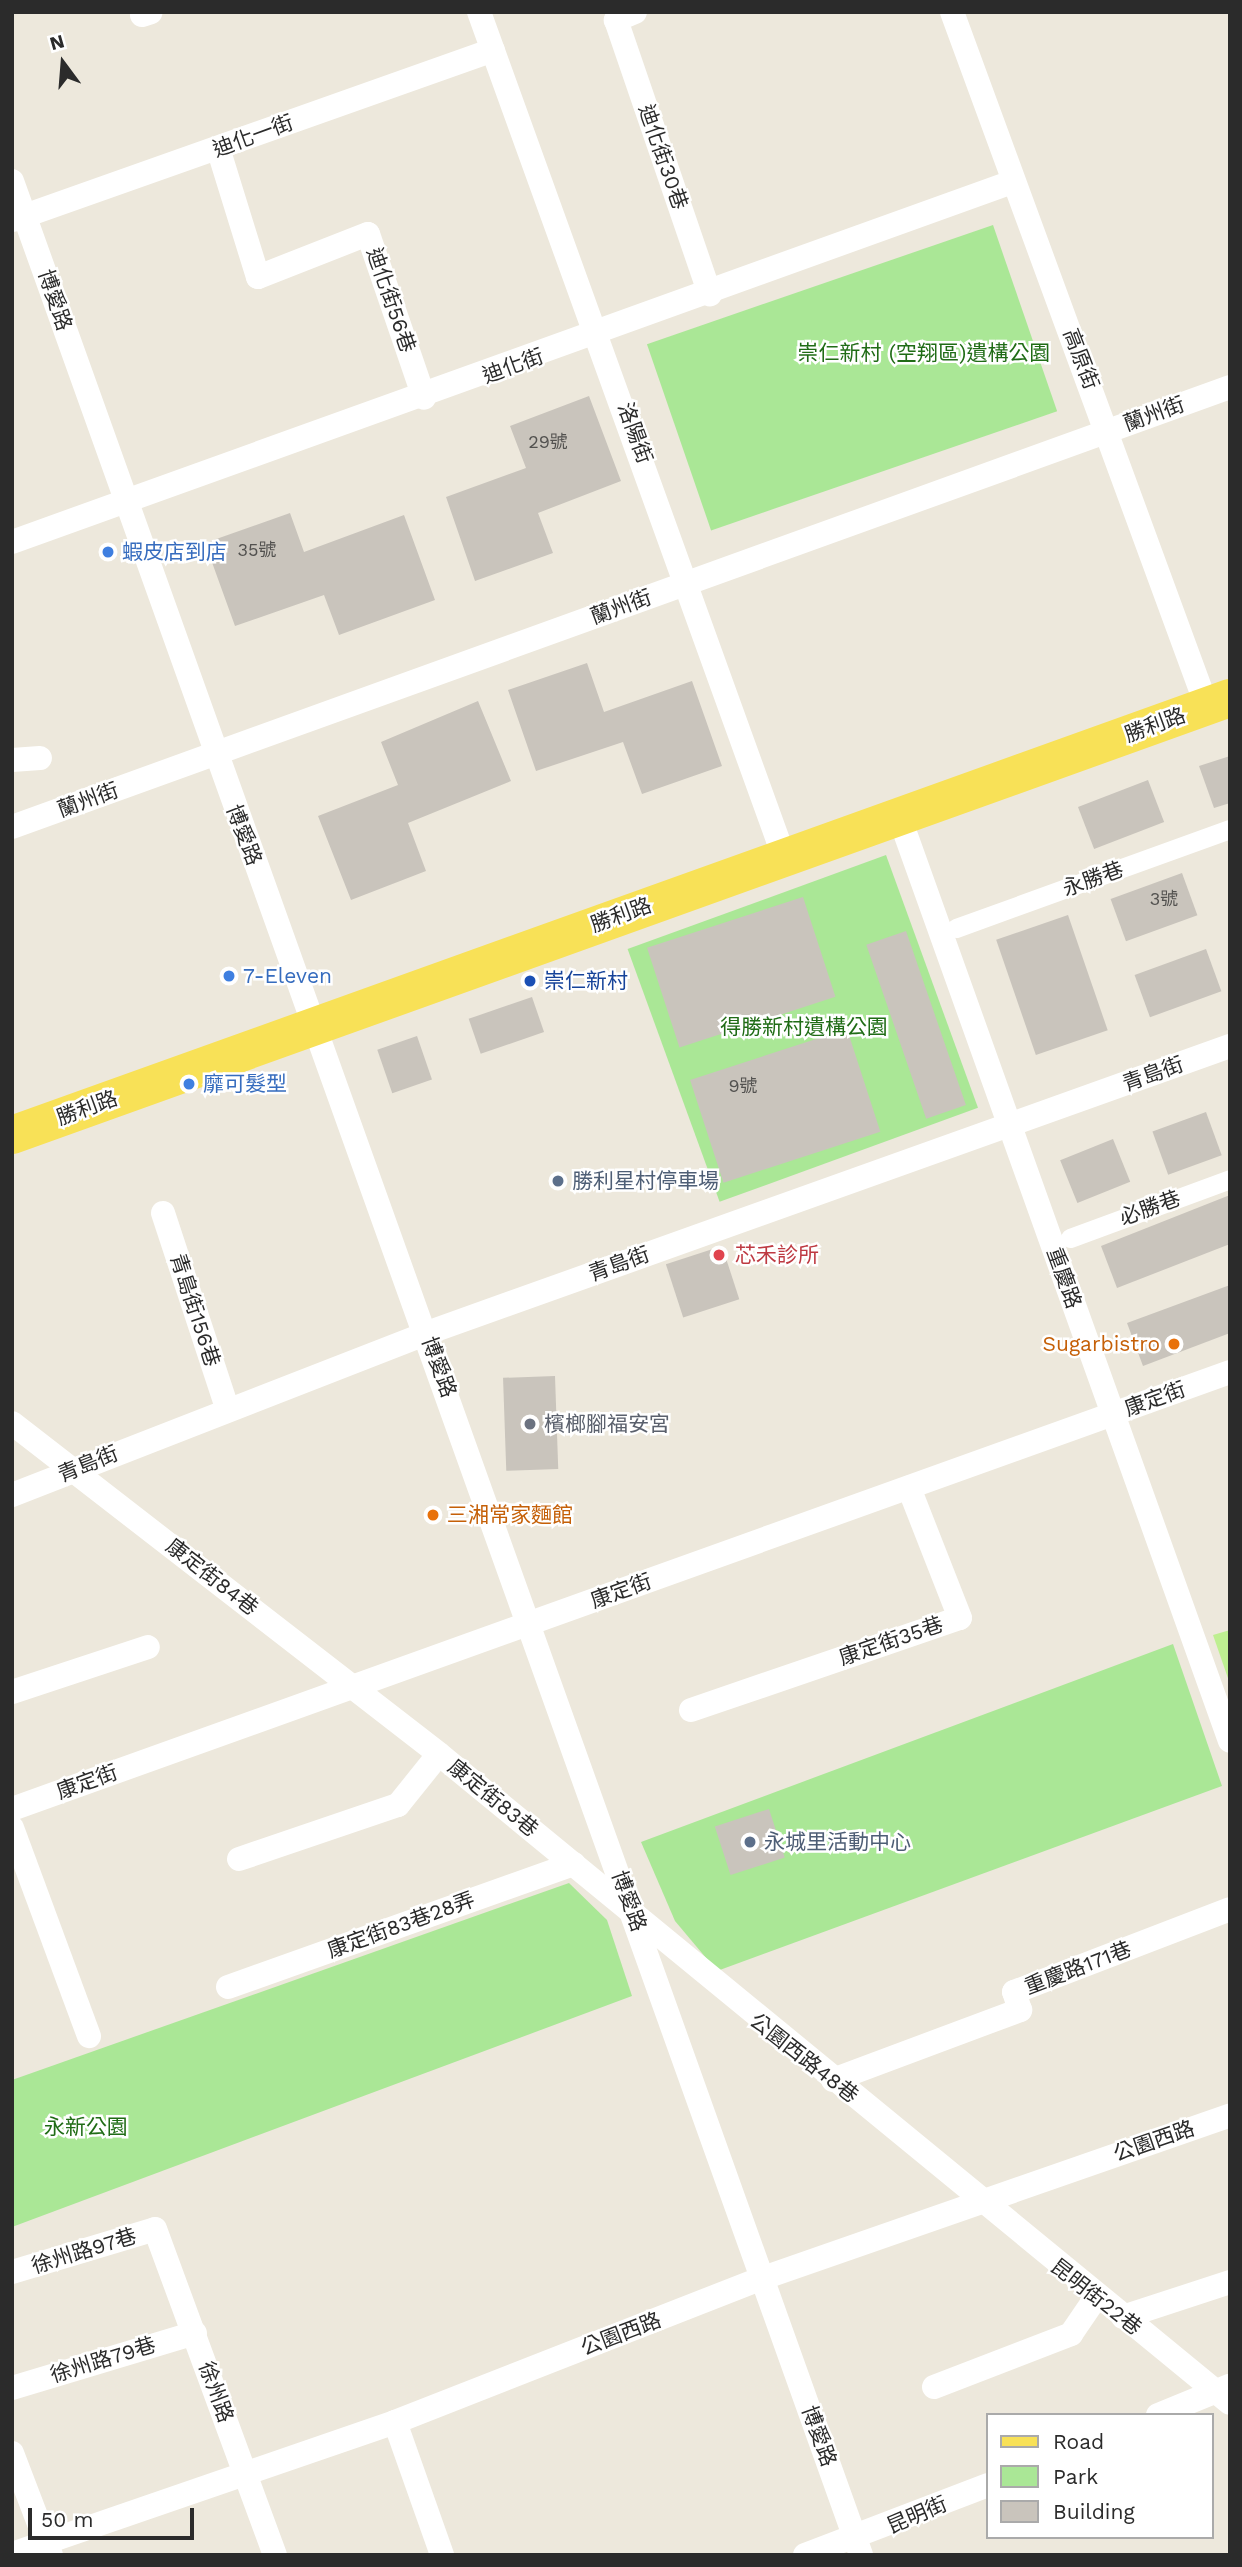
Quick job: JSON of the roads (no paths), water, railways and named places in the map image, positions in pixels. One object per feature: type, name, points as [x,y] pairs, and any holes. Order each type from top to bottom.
[{"type":"main road","name":"勝利路","points":[[12,1135],[1218,702]]},
{"type":"street","name":"洛陽街","points":[[478,12],[690,582],[784,857]]},
{"type":"street","name":"高原街","points":[[952,12],[1012,182],[1218,702]]},
{"type":"street","name":"迪化街30巷","points":[[625,16],[710,294]]},
{"type":"street","name":"迪化一街","points":[[19,218],[493,50]]},
{"type":"street","name":"迪化街56巷","points":[[218,148],[258,276],[368,234],[424,398]]},
{"type":"street","name":"博愛路","points":[[12,181],[19,218],[126,502],[213,756],[318,1024],[858,2548]]},
{"type":"street","name":"迪化街","points":[[12,542],[599,335],[1012,182]]},
{"type":"street","name":"蘭州街","points":[[12,827],[1230,387]]},
{"type":"street","points":[[12,760],[40,758]]},
{"type":"street","name":"重慶路","points":[[899,816],[1230,1741]]},
{"type":"street","name":"永勝巷","points":[[956,928],[1230,829]]},
{"type":"street","name":"青島街","points":[[12,1494],[227,1408],[427,1333],[1230,1046]]},
{"type":"street","name":"必勝巷","points":[[1070,1238],[1230,1179]]},
{"type":"street","name":"青島街156巷","points":[[163,1213],[227,1408]]},
{"type":"street","name":"康定街","points":[[12,1809],[1230,1372]]},
{"type":"street","points":[[12,1423],[68,1472]]},
{"type":"street","name":"康定街84巷","points":[[68,1472],[353,1687]]},
{"type":"street","name":"康定街35巷","points":[[691,1710],[960,1618],[909,1488]]},
{"type":"street","points":[[12,1692],[148,1647]]},
{"type":"street","name":"康定街83巷","points":[[353,1687],[633,1912]]},
{"type":"street","points":[[239,1859],[398,1805],[439,1754]]},
{"type":"street","points":[[12,1828],[89,2036]]},
{"type":"street","name":"康定街83巷28弄","points":[[228,1987],[573,1864]]},
{"type":"street","name":"重慶路171巷","points":[[833,2080],[1020,2010],[1014,1992],[1230,1909]]},
{"type":"street","name":"公園西路48巷","points":[[633,1912],[977,2201]]},
{"type":"street","name":"公園西路","points":[[12,2554],[49,2548],[247,2473],[395,2422],[763,2278],[977,2201],[1230,2115]]},
{"type":"street","name":"昆明街22巷","points":[[977,2201],[1095,2299],[1225,2393]]},
{"type":"street","name":"徐州路97巷","points":[[12,2272],[155,2229]]},
{"type":"street","name":"徐州路","points":[[155,2229],[275,2555]]},
{"type":"street","points":[[1123,2317],[1230,2282]]},
{"type":"street","points":[[934,2387],[1071,2334],[1095,2299]]},
{"type":"street","name":"徐州路79巷","points":[[12,2388],[195,2333]]},
{"type":"street","points":[[1164,2413],[1225,2393]]},
{"type":"street","points":[[395,2422],[442,2555]]},
{"type":"street","points":[[12,2453],[49,2548]]},
{"type":"street","name":"昆明街","points":[[805,2555],[858,2548],[986,2486]]},
{"type":"place","name":"蝦皮店到店","points":[[108,552]]},
{"type":"place","name":"7-Eleven","points":[[229,976]]},
{"type":"place","name":"崇仁新村","points":[[530,981]]},
{"type":"place","name":"靡可髮型","points":[[189,1084]]},
{"type":"place","name":"勝利星村停車場","points":[[558,1181]]},
{"type":"place","name":"芯禾診所","points":[[719,1255]]},
{"type":"place","name":"Sugarbistro","points":[[1174,1344]]},
{"type":"place","name":"檳榔腳福安宮","points":[[530,1424]]},
{"type":"place","name":"三湘常家麵館","points":[[433,1515]]},
{"type":"place","name":"永城里活動中心","points":[[750,1842]]},
{"type":"park label","name":"崇仁新村 (空翔區)遺構公園","points":[[924,353]]},
{"type":"park label","name":"得勝新村遺構公園","points":[[804,1027]]},
{"type":"park label","name":"永新公園","points":[[86,2127]]}]
